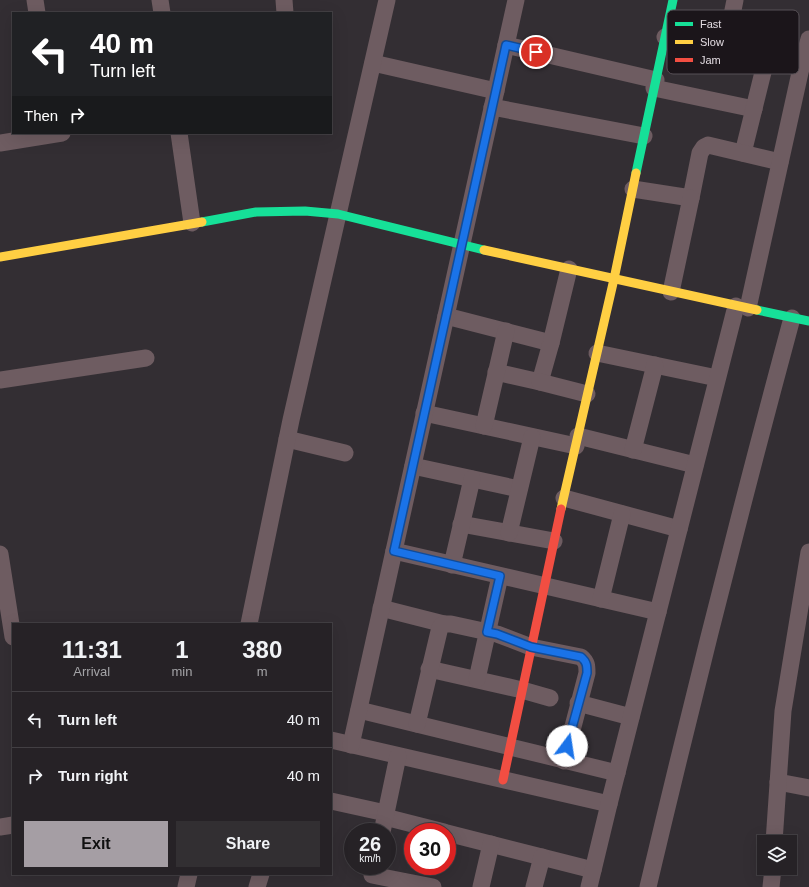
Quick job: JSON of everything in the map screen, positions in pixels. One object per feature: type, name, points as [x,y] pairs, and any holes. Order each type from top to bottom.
[{"type":"street","points":[[35,0],[37,12]]},
{"type":"street","points":[[160,0],[162,12]]},
{"type":"street","points":[[284,0],[285,12]]},
{"type":"street","points":[[248,623],[287,439],[387,0]]},
{"type":"street","points":[[351,745],[516,0]]},
{"type":"street","points":[[671,10],[673,0]]},
{"type":"street","points":[[733,10],[735,0]]},
{"type":"street","points":[[503,780],[544,586],[614,279],[667,28]]},
{"type":"street","points":[[589,887],[717,378],[742,307],[780,162],[809,39]]},
{"type":"street","points":[[506,45],[754,109]]},
{"type":"street","points":[[373,63],[494,99],[644,136]]},
{"type":"street","points":[[743,153],[763,74]]},
{"type":"street","points":[[0,143],[51,134]]},
{"type":"street","points":[[179,134],[192,223]]},
{"type":"street","points":[[671,292],[700,153],[704,147],[708,145],[780,162]]},
{"type":"street","points":[[633,189],[691,198]]},
{"type":"street","points":[[0,257],[256,212],[305,211],[338,214],[462,245],[809,321]]},
{"type":"street","points":[[540,382],[569,269]]},
{"type":"street","points":[[446,316],[551,343]]},
{"type":"street","points":[[648,887],[696,684],[792,318]]},
{"type":"street","points":[[484,426],[506,331]]},
{"type":"street","points":[[597,353],[717,378]]},
{"type":"street","points":[[0,380],[146,358]]},
{"type":"street","points":[[633,450],[655,365]]},
{"type":"street","points":[[496,372],[587,394]]},
{"type":"street","points":[[424,413],[532,437],[577,441],[633,450],[695,466]]},
{"type":"street","points":[[509,533],[532,437]]},
{"type":"street","points":[[287,439],[345,453]]},
{"type":"street","points":[[413,466],[519,489]]},
{"type":"street","points":[[452,565],[472,479]]},
{"type":"street","points":[[564,498],[679,529]]},
{"type":"street","points":[[601,599],[622,514]]},
{"type":"street","points":[[461,524],[554,541]]},
{"type":"street","points":[[394,551],[658,612]]},
{"type":"street","points":[[774,835],[783,710],[809,552]]},
{"type":"street","points":[[0,554],[12,631]]},
{"type":"street","points":[[477,680],[500,576]]},
{"type":"street","points":[[382,608],[444,624],[497,634],[531,647],[581,657],[587,666],[587,673],[564,760]]},
{"type":"street","points":[[417,724],[438,633],[440,627],[444,624]]},
{"type":"street","points":[[429,669],[522,690],[550,698]]},
{"type":"street","points":[[578,703],[631,717]]},
{"type":"street","points":[[359,710],[617,773]]},
{"type":"street","points":[[332,740],[609,804]]},
{"type":"street","points":[[383,823],[398,756]]},
{"type":"street","points":[[778,782],[809,788]]},
{"type":"street","points":[[332,802],[381,812],[383,823]]},
{"type":"street","points":[[0,827],[12,825]]},
{"type":"street","points":[[456,835],[593,870]]},
{"type":"street","points":[[481,887],[491,844]]},
{"type":"street","points":[[534,887],[542,857]]},
{"type":"street","points":[[186,887],[189,875]]},
{"type":"street","points":[[257,887],[261,875]]},
{"type":"street","points":[[771,887],[772,875]]},
{"type":"street","points":[[372,876],[433,887]]},
{"type":"traffic: fast","points":[[671,10],[673,0]]},
{"type":"traffic: fast","points":[[636,173],[667,28]]},
{"type":"traffic: fast","points":[[202,222],[256,212],[305,211],[338,214],[484,250]]},
{"type":"traffic: fast","points":[[757,310],[809,321]]},
{"type":"traffic: slow","points":[[561,509],[614,279],[636,173]]},
{"type":"traffic: slow","points":[[0,257],[202,222]]},
{"type":"traffic: slow","points":[[484,250],[757,310]]},
{"type":"traffic: jam","points":[[503,780],[561,509]]},
{"type":"route","points":[[536,52],[506,45],[394,551],[500,576],[487,632],[497,634],[531,647],[581,657],[585,661],[587,673],[567,746]]}]
